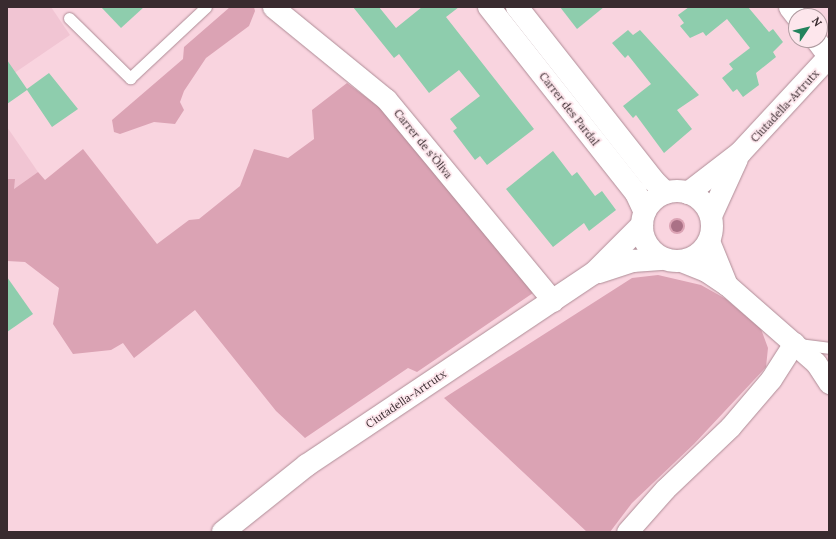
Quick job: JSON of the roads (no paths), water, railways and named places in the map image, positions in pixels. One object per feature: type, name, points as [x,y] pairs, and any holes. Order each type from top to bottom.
[{"type":"main road","name":"Carrer des Pardal","points":[[489,7],[636,193],[644,219]]},
{"type":"main road","name":"Carrer des Pardal","points":[[517,7],[653,180],[666,193]]},
{"type":"main road","name":"Ciutadella-Artrutx","points":[[688,193],[740,153],[829,57]]},
{"type":"main road","name":"Ciutadella-Artrutx","points":[[709,241],[711,216],[740,153]]},
{"type":"main road","points":[[594,273],[644,219],[657,197],[666,193],[688,193],[698,198],[711,216]]},
{"type":"main road","points":[[644,219],[648,246],[673,260]]},
{"type":"main road","points":[[594,273],[633,261],[673,260],[697,255],[709,241]]},
{"type":"main road","name":"Ciutadella-Artrutx","points":[[223,532],[307,465],[594,273]]},
{"type":"street","name":"Carrer de s'Òliva","points":[[273,7],[386,99],[553,301]]},
{"type":"street","points":[[822,48],[829,57]]},
{"type":"street","points":[[709,241],[727,285]]},
{"type":"street","points":[[673,260],[706,271],[727,285],[816,363],[829,383]]},
{"type":"street","points":[[627,532],[665,489],[730,427],[771,379],[794,343]]},
{"type":"lane","points":[[69,18],[130,78],[206,7]]},
{"type":"lane","points":[[794,343],[829,348]]}]
